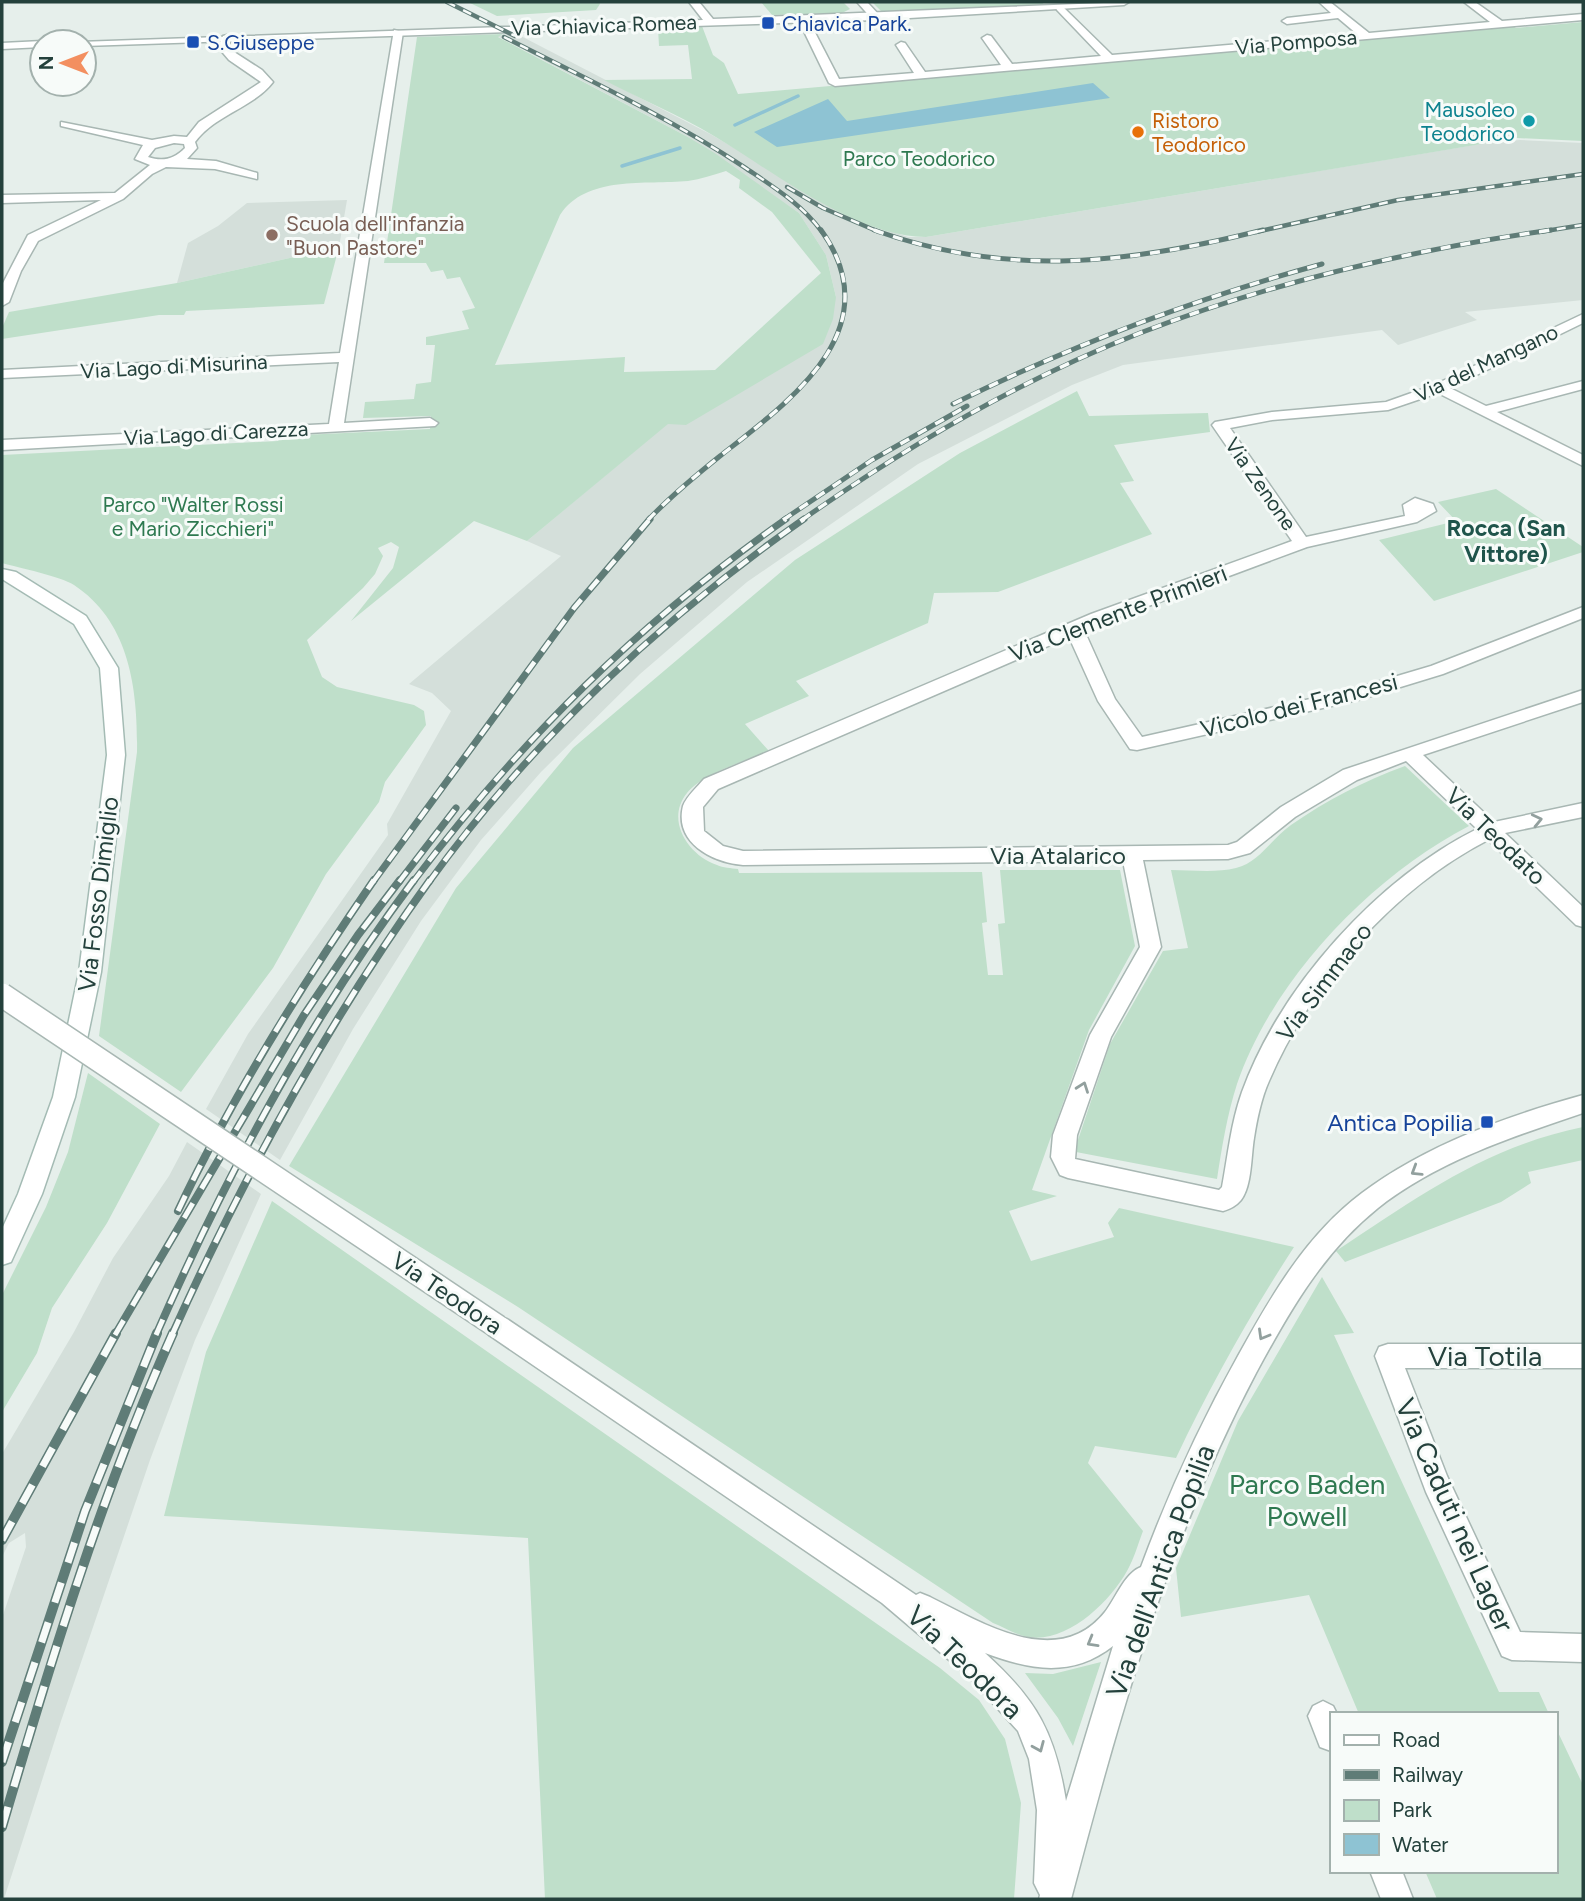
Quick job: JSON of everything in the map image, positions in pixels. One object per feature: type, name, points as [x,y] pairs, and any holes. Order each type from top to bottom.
[{"type":"street","points":[[694,2],[710,22]]},
{"type":"street","points":[[862,2],[876,17]]},
{"type":"street","name":"Via Chiavica Romea","points":[[98,43],[876,17],[1061,8],[1124,2]]},
{"type":"street","points":[[1324,2],[1366,36]]},
{"type":"street","points":[[1469,2],[1499,24]]},
{"type":"street","points":[[1061,8],[1110,60]]},
{"type":"street","points":[[1287,20],[1340,15]]},
{"type":"street","name":"Via Pomposa","points":[[803,19],[835,83],[1583,17]]},
{"type":"street","points":[[336,427],[398,32]]},
{"type":"street","points":[[189,142],[203,124],[261,89],[267,82],[258,73],[227,54],[223,47],[226,38]]},
{"type":"street","points":[[987,38],[1009,68]]},
{"type":"street","points":[[2,46],[28,45]]},
{"type":"street","points":[[901,45],[922,76]]},
{"type":"street","points":[[65,124],[153,144]]},
{"type":"street","points":[[131,185],[146,148],[180,139],[189,142]]},
{"type":"street","points":[[2,302],[8,274],[33,238],[119,195],[168,163],[185,157],[191,149],[189,142]]},
{"type":"street","points":[[141,159],[220,166],[253,176]]},
{"type":"street","points":[[2,199],[119,195]]},
{"type":"street","name":"Via del Mangano","points":[[1220,425],[1272,416],[1388,406],[1439,388],[1583,318]]},
{"type":"street","name":"Via Lago di Misurina","points":[[2,374],[346,357]]},
{"type":"street","points":[[1483,411],[1583,385]]},
{"type":"street","points":[[1439,388],[1583,461]]},
{"type":"street","name":"Via Lago di Carezza","points":[[2,445],[430,423]]},
{"type":"street","name":"Via Zenone","points":[[1220,425],[1302,543]]},
{"type":"street","name":"Via Clemente Primieri","points":[[833,732],[1074,628],[1302,543],[1411,519]]},
{"type":"street","name":"Via Fosso Dimiglio","points":[[2,574],[10,576],[80,620],[109,668],[116,755],[90,972],[64,1097],[30,1194],[2,1254]]},
{"type":"street","name":"Vicolo dei Francesi","points":[[1074,628],[1107,701],[1137,744],[1364,692],[1437,670],[1583,612]]},
{"type":"street","name":"Via Atalarico","points":[[833,732],[711,784],[693,806],[694,833],[715,852],[743,858],[1207,855],[1243,848],[1288,811],[1349,775],[1583,696]]},
{"type":"street","name":"Via Teodato","points":[[1409,753],[1583,919]]},
{"type":"street","name":"Via Simmaco","points":[[1132,855],[1151,947],[1101,1035],[1061,1152],[1063,1163],[1068,1168],[1223,1201],[1233,1192],[1256,1084],[1281,1033],[1324,973],[1387,900],[1434,862],[1490,831],[1583,810]]},
{"type":"street","name":"Via Teodora","points":[[2,995],[892,1593],[978,1666],[1028,1721],[1044,1759],[1052,1810],[1049,1899]]},
{"type":"street","points":[[1526,1122],[1583,1104]]},
{"type":"street","points":[[1526,1122],[1583,1113]]},
{"type":"street","name":"Via dell'Antica Popilia","points":[[1055,1899],[1083,1793],[1161,1549],[1210,1436],[1244,1368],[1305,1269],[1343,1224],[1384,1191],[1431,1162],[1476,1139],[1526,1122]]},
{"type":"street","name":"Via Totila","points":[[1388,1356],[1583,1356]]},
{"type":"street","name":"Via Caduti nei Lager","points":[[1388,1356],[1436,1482],[1512,1646],[1583,1648]]},
{"type":"street","name":"Via Teodora","points":[[892,1593],[1015,1651],[1045,1655],[1073,1653],[1100,1639],[1125,1609],[1161,1549]]},
{"type":"street","points":[[1387,1873],[1397,1899]]},
{"type":"shaded area","points":[[515,33],[712,135],[853,218],[908,237],[926,237],[1486,143],[1520,140],[1583,143],[1583,300],[1465,312],[1477,320],[1398,345],[1382,330],[1123,365],[1072,385],[918,464],[747,582],[640,674],[541,772],[481,840],[421,921],[353,1029],[280,1160],[206,1109],[248,1034],[388,835],[387,824],[451,711],[432,693],[409,684],[561,556],[527,541],[668,423],[836,297],[826,255],[799,213],[688,137],[497,36]]},
{"type":"shaded area","name":"Scuola dell'infanzia \"Buon Pastore\"","points":[[347,200],[339,247],[177,283],[188,243],[218,226],[247,203]]},
{"type":"shaded area","points":[[187,1142],[261,1194],[195,1340],[150,1460],[2,1899],[2,1618],[26,1547],[25,1533],[9,1543],[2,1557],[2,1454],[74,1332],[113,1258],[169,1176]]},
{"type":"green space","points":[[468,2],[600,4],[596,10],[497,16]]},
{"type":"green space","points":[[761,2],[843,2],[850,9],[842,13],[772,15]]},
{"type":"green space","points":[[872,2],[1041,2],[1045,5],[882,12]]},
{"type":"green space","name":"Parco Teodorico","points":[[1583,22],[1583,141],[1517,138],[926,237],[899,234],[844,215],[789,184],[701,128],[604,80],[692,79],[688,45],[659,46],[658,28],[702,26],[713,55],[724,63],[738,94]]},
{"type":"green space","name":"Parco \"Walter Rossi e Mario Zicchieri\"","points":[[503,34],[498,37],[716,154],[799,213],[826,255],[836,297],[833,319],[823,344],[686,425],[668,424],[527,541],[474,521],[351,621],[393,568],[399,547],[391,542],[378,548],[383,556],[375,574],[307,640],[322,677],[337,687],[414,705],[424,711],[426,725],[385,782],[379,802],[326,874],[273,968],[181,1092],[99,1036],[137,752],[135,705],[127,659],[108,618],[93,600],[74,585],[50,575],[2,563],[2,455],[278,441],[281,436],[430,429],[431,416],[363,418],[365,402],[414,399],[416,384],[431,382],[435,345],[426,345],[426,337],[469,329],[462,311],[475,308],[460,277],[447,279],[443,270],[431,272],[426,263],[384,263],[417,37]],"holes":[[[726,171],[740,180],[739,188],[772,212],[821,273],[715,370],[624,372],[625,357],[495,365],[560,215],[571,202],[585,193],[618,184],[688,181]]]},
{"type":"green space","points":[[339,247],[324,304],[186,311],[184,315],[159,315],[2,339],[2,328],[9,312],[177,283]]},
{"type":"green space","points":[[1077,391],[1089,416],[1208,413],[1210,432],[1114,445],[1134,481],[1120,483],[1152,534],[998,592],[934,593],[928,623],[796,681],[809,696],[745,724],[769,751],[703,779],[687,793],[678,814],[683,835],[697,853],[719,866],[738,869],[739,873],[982,872],[987,922],[982,923],[988,975],[1003,975],[998,924],[1005,923],[1000,870],[1120,870],[1135,946],[1089,1030],[1032,1190],[1057,1196],[1009,1211],[1031,1261],[1114,1237],[1108,1223],[1119,1208],[1294,1247],[1232,1350],[1176,1458],[1095,1446],[1088,1463],[1143,1531],[1127,1571],[1098,1607],[1072,1627],[1057,1634],[1028,1637],[993,1623],[518,1307],[289,1166],[456,888],[573,748],[795,560],[960,453]]},
{"type":"green space","points":[[1496,489],[1583,547],[1583,552],[1434,601],[1379,540],[1456,521],[1438,502]]},
{"type":"green space","points":[[1405,766],[1469,826],[1432,847],[1396,873],[1362,902],[1300,970],[1253,1045],[1237,1084],[1217,1179],[1076,1152],[1110,1044],[1163,951],[1188,948],[1171,870],[1220,870],[1244,865],[1252,861],[1291,825],[1318,807]]},
{"type":"green space","points":[[88,1073],[160,1124],[107,1223],[52,1308],[37,1353],[2,1412],[2,1295],[46,1207],[68,1152]]},
{"type":"green space","points":[[1583,1127],[1583,1160],[1528,1172],[1531,1183],[1501,1202],[1345,1262],[1336,1251],[1424,1193],[1483,1161],[1515,1147]]},
{"type":"green space","points":[[272,1201],[940,1668],[979,1700],[1005,1739],[1021,1803],[1014,1899],[545,1899],[528,1538],[164,1516],[206,1352]]},
{"type":"green space","name":"Parco Baden Powell","points":[[1322,1277],[1354,1333],[1334,1335],[1499,1692],[1539,1692],[1548,1712],[1358,1712],[1309,1595],[1181,1617],[1176,1568],[1238,1421]]},
{"type":"green space","points":[[1101,1662],[1073,1746],[1058,1718],[1025,1673],[1053,1674]]},
{"type":"green space","points":[[1557,1730],[1583,1785],[1583,1899],[1437,1899],[1426,1873],[1557,1873]]},
{"type":"water","points":[[1093,83],[1110,98],[777,147],[754,132],[828,99],[847,121]]},
{"type":"waterway","points":[[735,125],[798,96]]},
{"type":"waterway","points":[[622,166],[680,148]]},
{"type":"railway","points":[[447,2],[515,36]]},
{"type":"railway","points":[[504,37],[686,131],[786,196],[822,232]]},
{"type":"railway","points":[[1256,232],[1398,200],[1583,174]]},
{"type":"railway","points":[[787,187],[823,208],[875,230]]},
{"type":"railway","points":[[1539,232],[1583,225]]},
{"type":"railway","points":[[648,520],[692,479],[775,411],[823,360],[839,331],[845,299],[840,266],[821,230]]},
{"type":"railway","points":[[875,230],[924,245],[972,255],[1068,261],[1164,251],[1263,230]]},
{"type":"railway","points":[[875,230],[879,232]]},
{"type":"railway","points":[[802,520],[882,466],[965,416],[1095,351],[1140,333],[1291,283],[1446,247],[1551,230]]},
{"type":"railway","points":[[953,404],[1043,362],[1134,325],[1227,292],[1322,264]]},
{"type":"railway","points":[[783,520],[872,460],[967,406]]},
{"type":"railway","points":[[373,882],[574,608],[650,519]]},
{"type":"railway","points":[[413,882],[496,780],[585,686],[681,599],[786,519]]},
{"type":"railway","points":[[429,882],[511,780],[555,731],[602,685],[700,598],[804,519]]},
{"type":"railway","points":[[399,882],[456,808]]},
{"type":"railway","points":[[178,1211],[269,1042],[374,880]]},
{"type":"railway","points":[[115,1335],[304,1015],[358,935],[400,880]]},
{"type":"railway","points":[[156,1335],[211,1216],[272,1100],[339,988],[414,880]]},
{"type":"railway","points":[[172,1335],[228,1217],[289,1101],[356,989],[430,880]]},
{"type":"railway","points":[[2,1540],[116,1333]]},
{"type":"railway","points":[[2,1762],[85,1511],[157,1333]]},
{"type":"railway","points":[[2,1827],[79,1577],[123,1454],[173,1333]]},
{"type":"place","name":"Chiavica Park.","points":[[768,23]]},
{"type":"place","name":"S.Giuseppe","points":[[193,42]]},
{"type":"place","name":"Mausoleo Teodorico","points":[[1529,121]]},
{"type":"place","name":"Ristoro Teodorico","points":[[1138,132]]},
{"type":"place","name":"Scuola dell'infanzia \"Buon Pastore\"","points":[[272,235]]},
{"type":"place","name":"Antica Popilia","points":[[1487,1122]]},
{"type":"district","name":"Rocca (San Vittore)","points":[[1506,541]]}]
